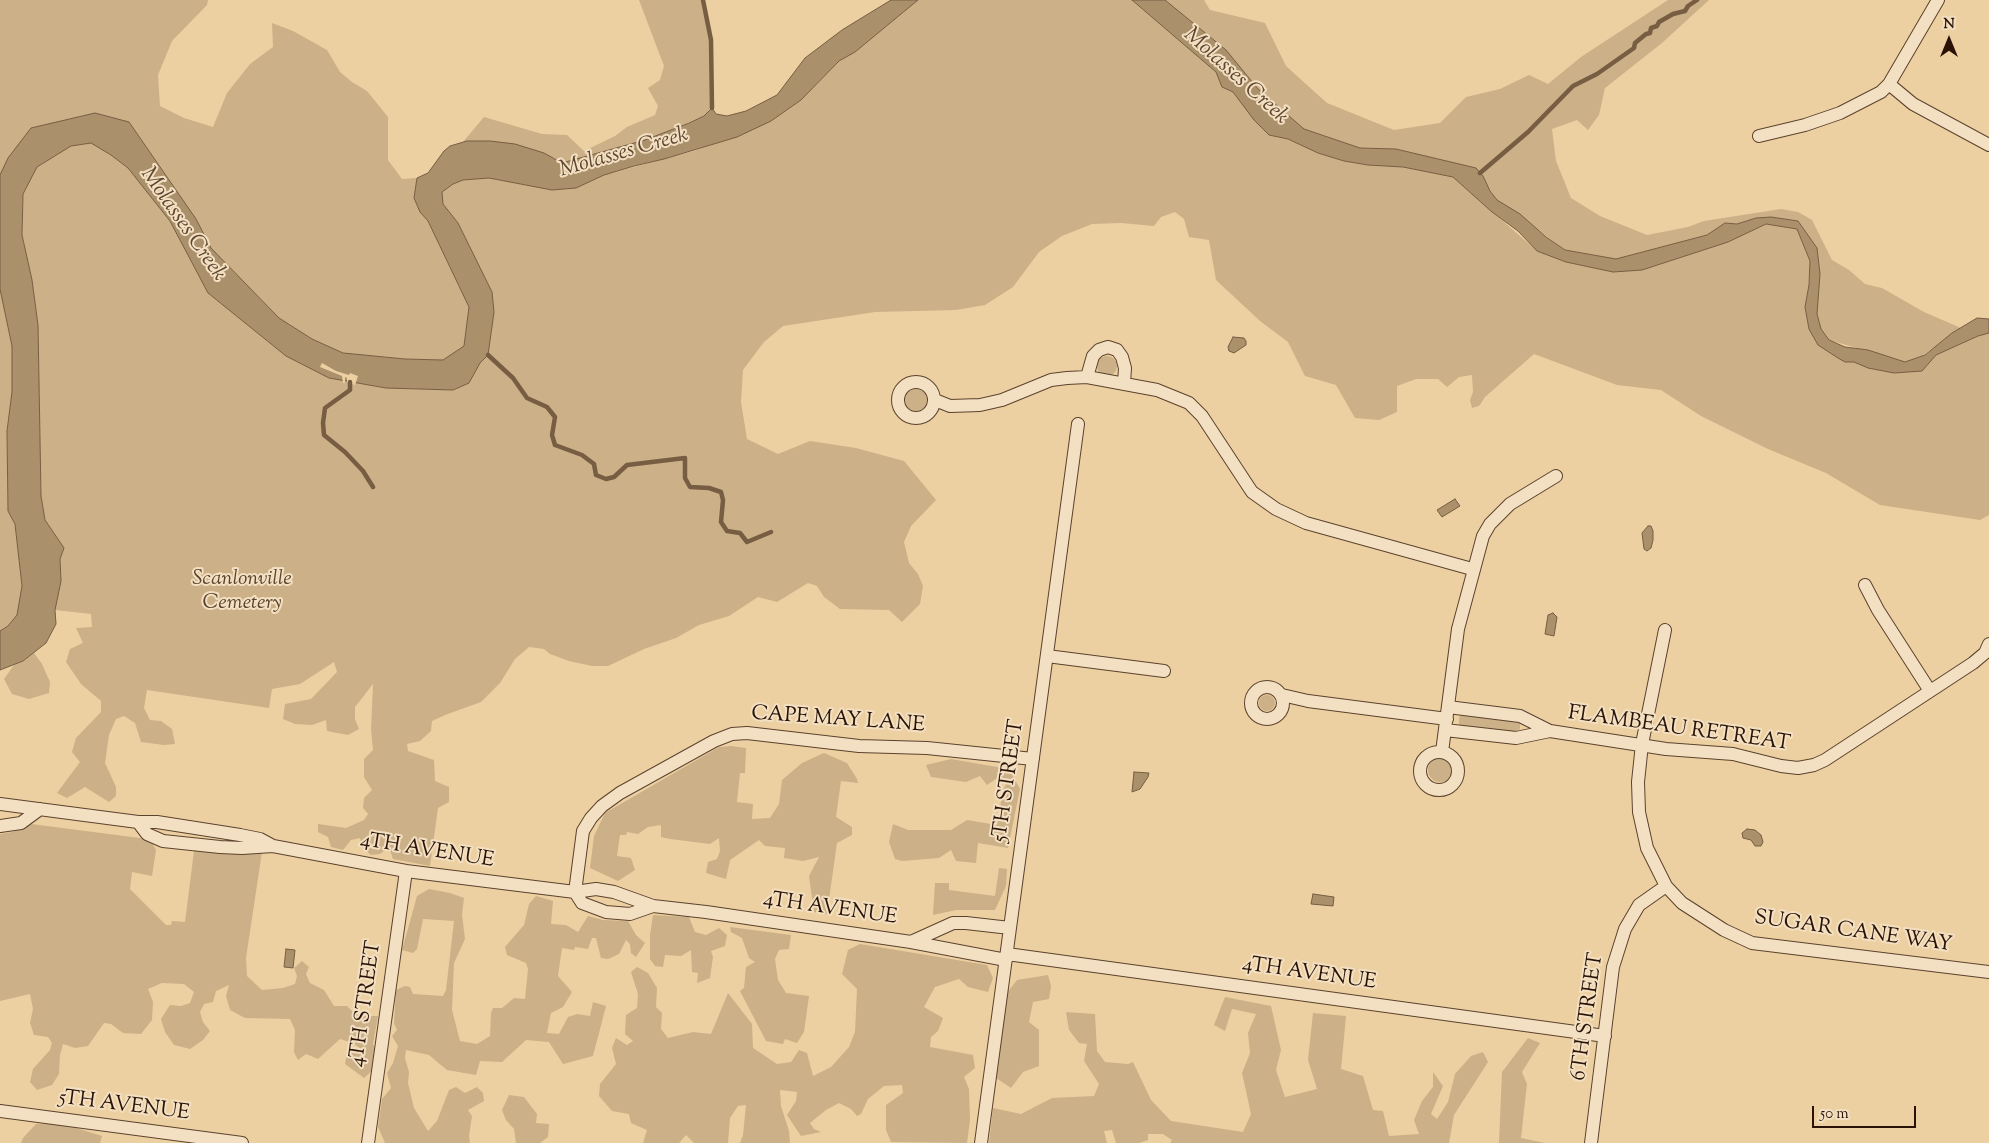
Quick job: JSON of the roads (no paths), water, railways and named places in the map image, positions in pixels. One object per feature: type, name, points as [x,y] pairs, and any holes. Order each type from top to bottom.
[{"type":"street","points":[[1759,136],[1805,125],[1840,113],[1881,92],[1889,84],[1938,0]]},
{"type":"street","points":[[1889,84],[1913,104],[1989,145]]},
{"type":"street","points":[[1087,377],[1093,356],[1099,350],[1108,347],[1117,350],[1122,356],[1125,368],[1124,383]]},
{"type":"street","points":[[934,400],[950,406],[980,405],[1002,400],[1051,380],[1087,377],[1157,390],[1190,403],[1202,416],[1252,492],[1282,513],[1306,523],[1472,569]]},
{"type":"street","name":"5TH STREET","points":[[981,1143],[1078,424]]},
{"type":"street","points":[[1442,752],[1458,629],[1482,536],[1490,524],[1510,504],[1556,476]]},
{"type":"street","points":[[1865,584],[1878,610],[1930,690]]},
{"type":"street","name":"SUGAR CANE WAY","points":[[1665,630],[1642,744],[1638,782],[1639,812],[1647,848],[1666,886],[1682,903],[1724,930],[1752,943],[1989,972]]},
{"type":"street","name":"FLAMBEAU RETREAT","points":[[1282,695],[1308,701],[1447,719],[1520,716],[1550,731],[1666,749],[1733,754],[1781,766],[1798,768],[1814,765],[1825,760],[1930,690],[1973,664],[1985,653],[1989,644]]},
{"type":"street","points":[[1047,656],[1164,671]]},
{"type":"street","points":[[1447,719],[1516,738],[1550,731]]},
{"type":"street","name":"CAPE MAY LANE","points":[[575,892],[583,831],[602,806],[620,793],[714,740],[732,734],[747,733],[859,746],[927,748],[1033,759]]},
{"type":"street","name":"4TH AVENUE","points":[[0,804],[138,822],[157,822],[260,839],[273,846]]},
{"type":"street","points":[[0,826],[21,823],[40,809]]},
{"type":"street","name":"4TH AVENUE","points":[[138,822],[147,834],[157,840],[184,844],[242,848],[273,846],[406,871],[575,892],[596,889],[614,892],[653,906],[706,912],[1006,957],[1605,1036]]},
{"type":"street","points":[[184,844],[187,828]]},
{"type":"street","name":"4TH STREET","points":[[368,1143],[406,871]]},
{"type":"street","name":"6TH STREET","points":[[1591,1143],[1613,967],[1625,929],[1639,906],[1666,886]]},
{"type":"street","name":"4TH AVENUE","points":[[575,892],[582,903],[595,910],[606,912],[630,914],[653,906]]},
{"type":"street","name":"4TH AVENUE","points":[[912,942],[954,923],[1010,928]]},
{"type":"street","name":"5TH AVENUE","points":[[0,1111],[242,1143]]},
{"type":"water","name":"Molasses Creek","points":[[891,0],[918,0],[855,52],[839,61],[801,100],[771,121],[737,137],[604,175],[576,188],[552,190],[489,178],[463,180],[442,192],[443,204],[458,223],[492,292],[494,312],[488,355],[480,363],[469,383],[453,390],[386,388],[329,378],[286,356],[208,293],[170,221],[128,168],[111,155],[91,143],[71,146],[37,167],[23,194],[22,235],[32,280],[38,325],[41,496],[45,520],[64,548],[60,559],[61,581],[55,610],[56,624],[46,643],[23,661],[0,670],[0,631],[8,626],[17,615],[22,586],[15,524],[8,511],[7,431],[12,392],[12,346],[0,289],[0,175],[8,158],[31,128],[95,113],[129,122],[196,219],[211,248],[279,318],[312,339],[343,353],[405,359],[443,360],[464,346],[469,307],[428,221],[420,212],[414,198],[417,178],[428,173],[450,146],[467,141],[515,144],[544,153],[562,163],[645,140],[704,116],[712,108],[716,114],[727,116],[746,111],[777,95],[805,58],[842,30]]},
{"type":"water","name":"Molasses Creek","points":[[1132,0],[1165,0],[1226,50],[1258,89],[1304,129],[1360,148],[1396,149],[1476,168],[1497,200],[1520,214],[1546,237],[1565,250],[1616,259],[1707,235],[1725,223],[1737,224],[1756,218],[1771,217],[1798,221],[1817,248],[1820,274],[1817,314],[1821,329],[1829,340],[1845,347],[1868,350],[1905,362],[1925,355],[1952,333],[1977,318],[1989,319],[1989,333],[1936,355],[1922,371],[1894,373],[1868,368],[1854,362],[1845,362],[1818,345],[1809,329],[1805,307],[1809,285],[1810,261],[1797,229],[1766,224],[1728,242],[1642,270],[1613,272],[1566,262],[1537,251],[1518,231],[1492,212],[1453,177],[1403,167],[1368,165],[1344,161],[1318,153],[1288,139],[1269,135],[1254,120],[1233,92],[1222,87],[1216,72]]},
{"type":"water","points":[[1233,337],[1244,338],[1246,341],[1246,345],[1234,353],[1229,351],[1228,347]]},
{"type":"water","points":[[1455,499],[1460,506],[1442,517],[1437,510]]},
{"type":"water","points":[[1648,526],[1651,526],[1653,531],[1653,540],[1651,548],[1647,551],[1644,549],[1642,533]]},
{"type":"water","points":[[1553,613],[1557,617],[1554,636],[1545,634],[1548,615]]},
{"type":"water","points":[[1134,772],[1149,773],[1140,789],[1132,792]]},
{"type":"water","points":[[1747,829],[1755,830],[1761,835],[1763,842],[1761,846],[1755,846],[1751,840],[1743,838],[1742,833]]},
{"type":"water","points":[[1313,894],[1334,897],[1333,906],[1311,904]]},
{"type":"water","points":[[286,949],[295,950],[293,968],[284,967]]},
{"type":"waterway","points":[[703,0],[711,40],[712,108]]},
{"type":"waterway","points":[[1480,173],[1528,132],[1573,86],[1597,74],[1634,48],[1635,43],[1650,33],[1651,28],[1657,26],[1659,22],[1673,14],[1685,11],[1688,6],[1697,0]]},
{"type":"waterway","points":[[488,355],[513,378],[527,398],[547,407],[555,417],[552,435],[555,445],[582,455],[594,464],[596,475],[606,479],[614,477],[627,465],[685,458],[685,478],[690,487],[709,488],[721,492],[723,500],[721,522],[727,531],[740,533],[747,542],[771,532]]},
{"type":"waterway","points":[[350,382],[350,390],[325,408],[324,435],[345,452],[363,471],[373,487]]},
{"type":"park label","name":"Scanlonville Cemetery","points":[[242,592]]}]
